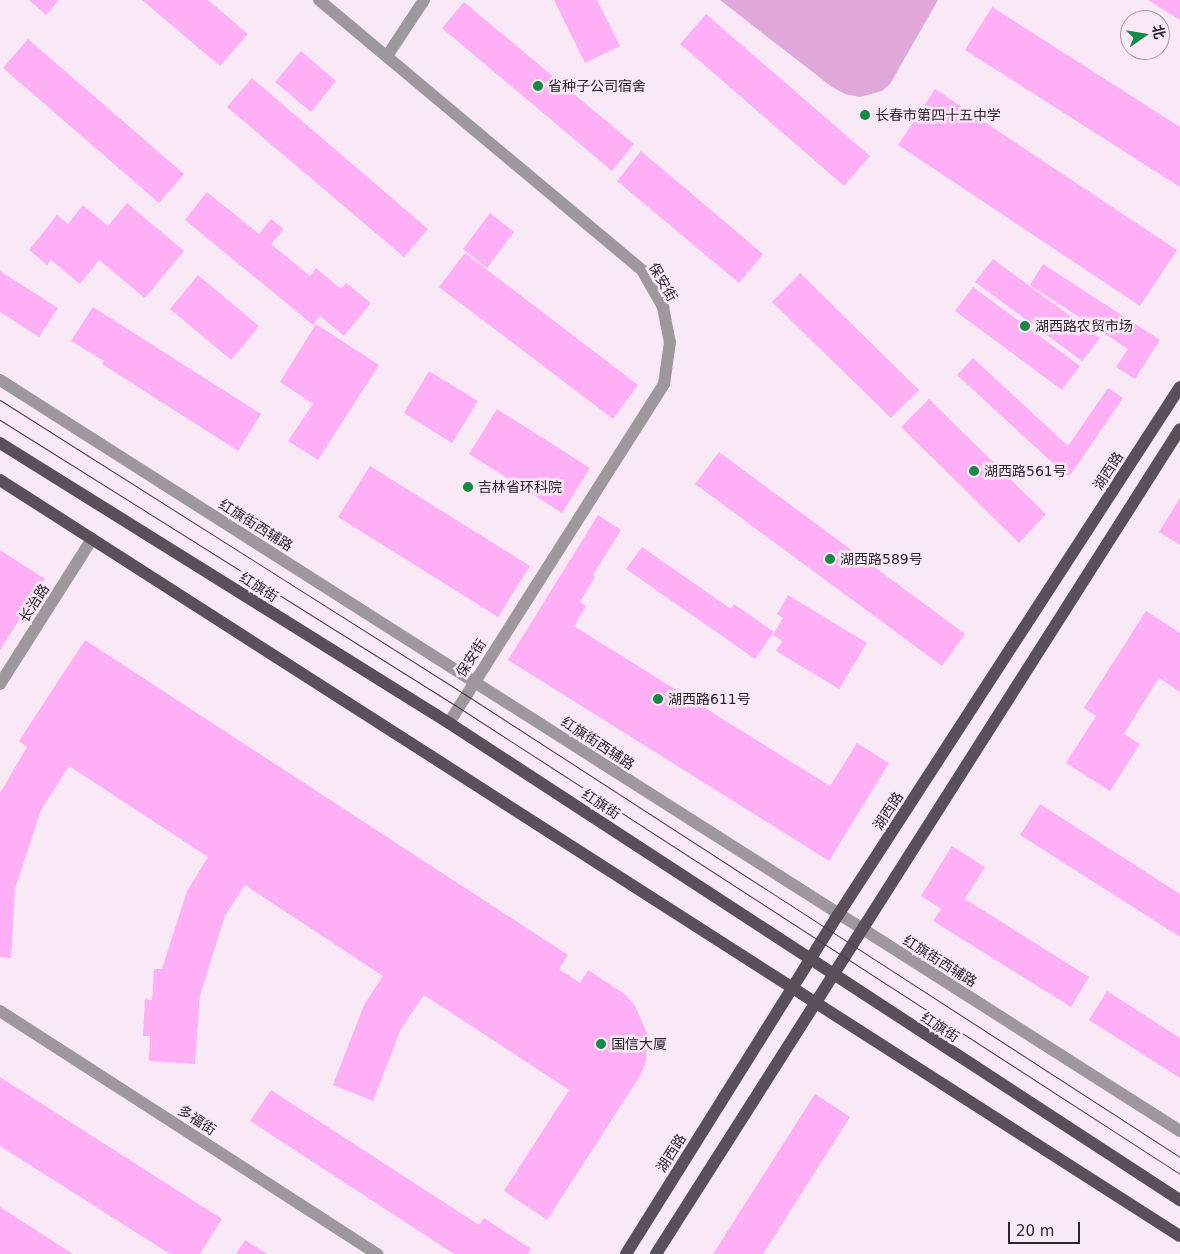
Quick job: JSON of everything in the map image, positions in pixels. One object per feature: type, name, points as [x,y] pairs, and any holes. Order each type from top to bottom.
[{"type":"main road","name":"湖西路","points":[[626,1254],[838,915],[1180,387]]},
{"type":"main road","points":[[656,1254],[864,931],[1093,561],[1180,429]]},
{"type":"main road","name":"红旗街","points":[[0,443],[449,723],[1180,1200]]},
{"type":"main road","points":[[0,480],[514,807],[792,988],[1180,1236]]},
{"type":"street","name":"保安街","points":[[319,0],[642,270],[663,307],[670,342],[664,384],[449,723]]},
{"type":"street","points":[[387,56],[424,0]]},
{"type":"street","name":"红旗街西辅路","points":[[0,380],[1180,1131]]},
{"type":"street","name":"长治路","points":[[0,684],[92,539]]},
{"type":"street","name":"多福街","points":[[0,1011],[377,1254]]},
{"type":"shaded area","points":[[720,0],[938,0],[890,84],[882,91],[860,97],[845,94],[832,87]]},
{"type":"building","points":[[29,0],[59,0],[46,15]]},
{"type":"building","points":[[142,0],[208,0],[248,34],[220,66]]},
{"type":"building","points":[[554,0],[597,0],[620,46],[585,63]]},
{"type":"building","points":[[1148,0],[1180,0],[1180,20],[1170,14],[1170,10],[1164,10]]},
{"type":"building","name":"省种子公司宿舍","points":[[464,2],[634,144],[612,171],[442,28]]},
{"type":"building","points":[[992,7],[1180,127],[1180,187],[965,50]]},
{"type":"building","points":[[706,14],[870,156],[844,186],[680,44]]},
{"type":"building","points":[[28,39],[184,174],[159,203],[3,68]]},
{"type":"building","points":[[301,51],[336,81],[311,112],[275,82]]},
{"type":"building","points":[[252,78],[428,229],[404,257],[227,107]]},
{"type":"building","points":[[935,89],[1177,250],[1140,306],[898,145]]},
{"type":"building","points":[[641,151],[763,254],[739,283],[617,181]]},
{"type":"building","points":[[207,192],[259,234],[271,219],[284,229],[271,244],[310,276],[316,268],[341,289],[346,283],[371,303],[344,336],[320,316],[313,325],[185,220]]},
{"type":"building","points":[[127,203],[184,251],[145,298],[99,260],[80,284],[51,260],[47,265],[29,250],[57,215],[68,224],[83,205],[108,226]]},
{"type":"building","points":[[490,213],[514,232],[487,268],[463,249]]},
{"type":"building","points":[[465,253],[638,385],[613,419],[439,287]]},
{"type":"building","points":[[993,259],[1100,338],[1082,361],[975,282]]},
{"type":"building","points":[[1043,264],[1160,340],[1135,379],[1116,367],[1128,349],[1030,285]]},
{"type":"building","points":[[0,271],[58,308],[39,337],[0,312]]},
{"type":"building","points":[[800,273],[919,390],[891,418],[772,302]]},
{"type":"building","points":[[198,275],[259,326],[231,360],[170,309]]},
{"type":"building","points":[[973,287],[1080,366],[1062,390],[955,311]]},
{"type":"building","points":[[93,307],[261,414],[238,451],[102,364],[104,361],[71,341]]},
{"type":"building","points":[[316,324],[379,365],[318,460],[288,441],[313,404],[280,382]]},
{"type":"building","points":[[973,358],[1068,446],[1108,388],[1123,398],[1071,474],[1067,476],[957,375]]},
{"type":"building","points":[[429,371],[478,401],[452,443],[404,413]]},
{"type":"building","name":"湖西路561号","points":[[929,399],[1046,514],[1019,543],[901,427]]},
{"type":"building","points":[[497,409],[590,468],[562,513],[469,454]]},
{"type":"building","name":"湖西路589号","points":[[719,452],[965,634],[942,666],[695,484]]},
{"type":"building","points":[[370,466],[530,566],[498,617],[338,517]]},
{"type":"building","points":[[1180,498],[1180,545],[1159,532]]},
{"type":"building","points":[[598,515],[621,530],[593,575],[595,577],[580,602],[586,606],[574,626],[830,786],[857,743],[889,763],[829,861],[508,660]]},
{"type":"building","points":[[642,547],[731,609],[734,604],[774,632],[755,659],[626,569]]},
{"type":"building","points":[[0,550],[45,579],[0,650]]},
{"type":"building","points":[[788,595],[867,643],[839,689],[776,651],[782,641],[773,635],[783,618],[777,614]]},
{"type":"building","points":[[1146,611],[1180,633],[1180,692],[1159,678],[1124,734],[1140,744],[1110,791],[1066,763],[1096,716],[1084,708]]},
{"type":"building","points":[[85,640],[568,955],[559,969],[580,983],[588,970],[626,995],[635,1006],[647,1033],[646,1062],[640,1076],[547,1220],[504,1191],[569,1090],[424,995],[401,1029],[373,1101],[333,1085],[364,1005],[383,976],[245,885],[225,916],[200,995],[195,1064],[149,1061],[150,1036],[143,1036],[145,999],[152,1000],[154,969],[162,969],[187,891],[208,857],[69,766],[41,810],[15,889],[11,958],[0,957],[0,793],[27,747],[19,741]]},
{"type":"building","points":[[1040,804],[1180,894],[1180,937],[1020,835]]},
{"type":"building","points":[[952,846],[985,867],[965,899],[1089,977],[1071,1007],[933,921],[941,909],[921,896]]},
{"type":"building","points":[[1107,991],[1180,1038],[1180,1078],[1089,1020]]},
{"type":"building","points":[[0,1077],[222,1219],[200,1254],[170,1254],[0,1146]]},
{"type":"building","points":[[271,1090],[479,1225],[484,1218],[531,1249],[528,1254],[454,1254],[250,1121]]},
{"type":"building","points":[[815,1094],[850,1117],[763,1254],[713,1254]]},
{"type":"building","points":[[0,1207],[73,1254],[0,1254]]},
{"type":"building","points":[[245,1240],[267,1254],[236,1254]]},
{"type":"tram line","points":[[0,400],[466,695],[1180,1157]]},
{"type":"tram line","points":[[0,420],[458,707],[1180,1174]]},
{"type":"place","name":"省种子公司宿舍","points":[[538,86]]},
{"type":"place","name":"长春市第四十五中学","points":[[865,115]]},
{"type":"place","name":"湖西路农贸市场","points":[[1025,326]]},
{"type":"place","name":"湖西路561号","points":[[974,471]]},
{"type":"place","name":"吉林省环科院","points":[[468,487]]},
{"type":"place","name":"湖西路589号","points":[[830,559]]},
{"type":"place","name":"湖西路611号","points":[[658,699]]},
{"type":"place","name":"国信大厦","points":[[601,1044]]}]
